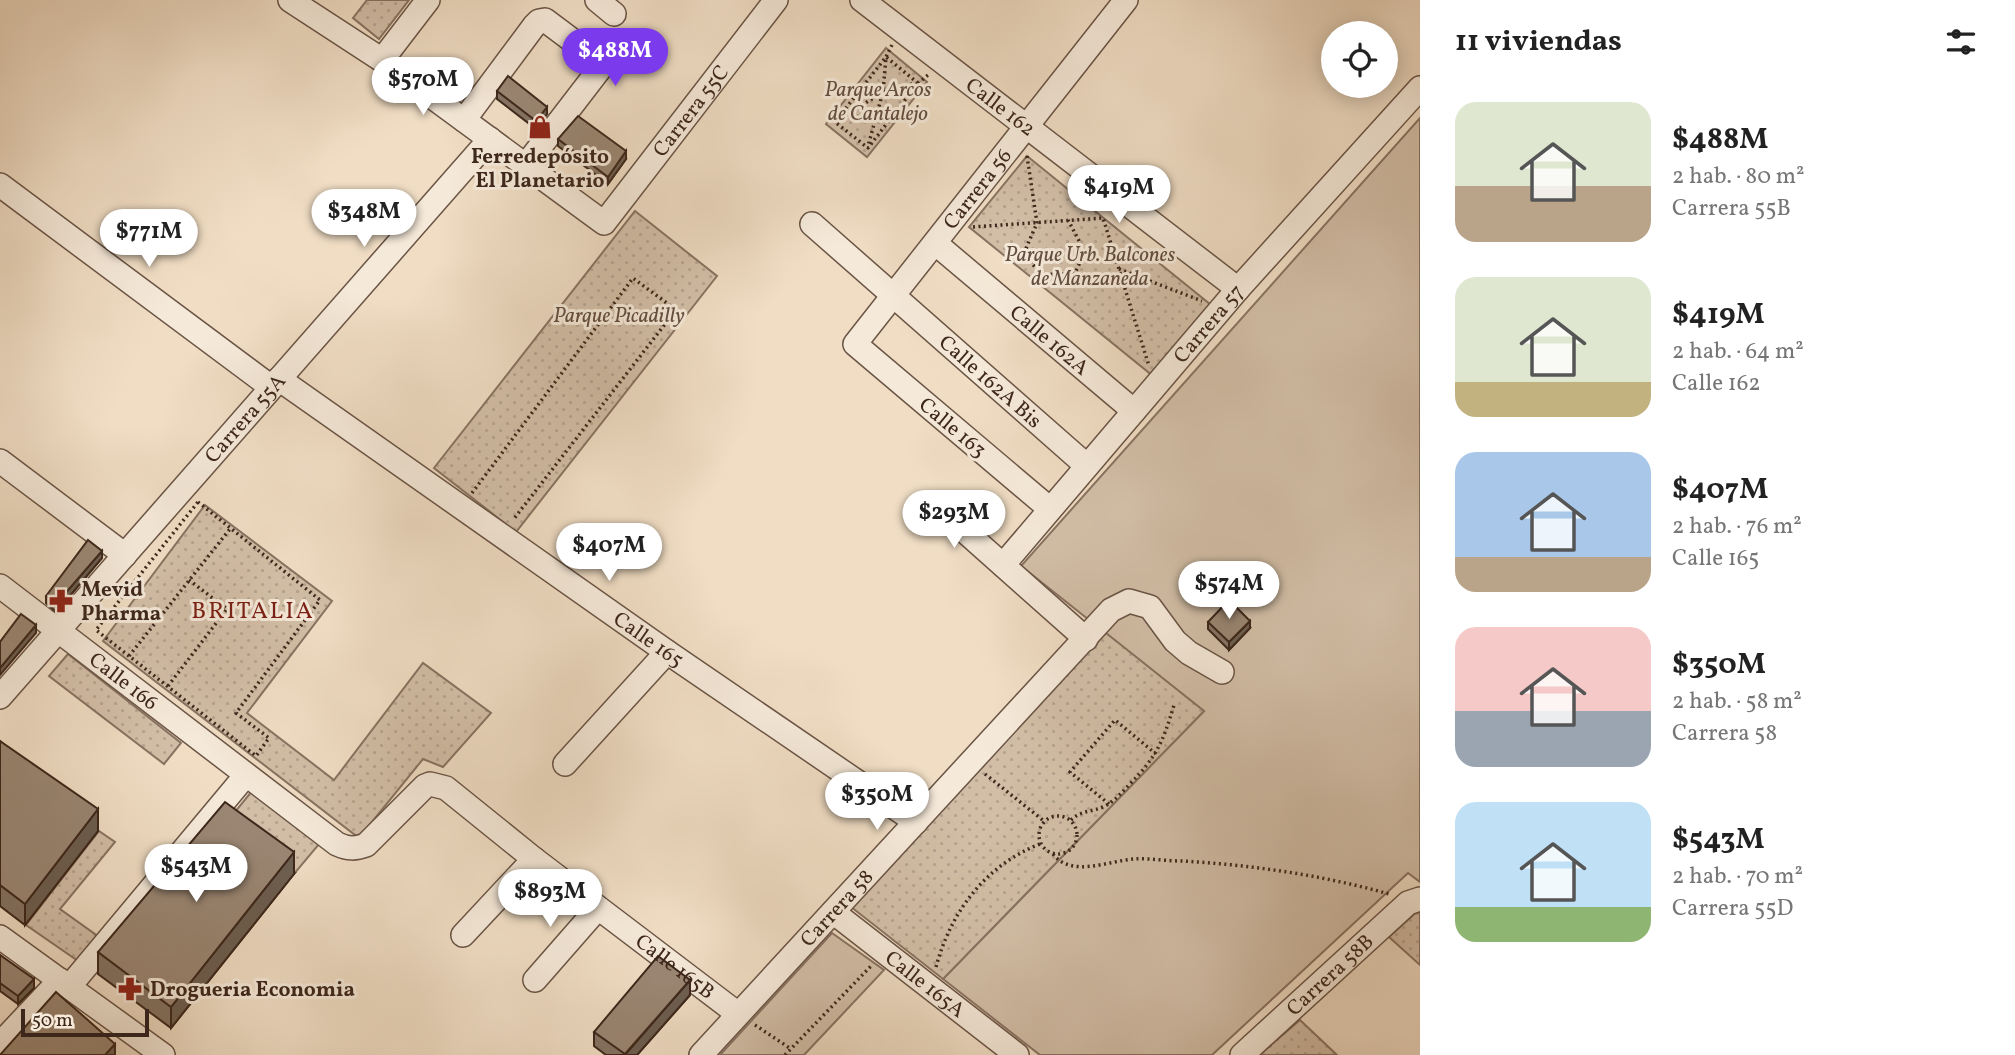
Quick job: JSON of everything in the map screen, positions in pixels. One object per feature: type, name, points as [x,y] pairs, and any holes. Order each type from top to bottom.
[{"type":"street","points":[[290,0],[382,60],[464,120],[490,139],[526,165],[602,66],[601,62],[545,20],[539,22],[464,120]]},
{"type":"street","points":[[382,60],[428,0]]},
{"type":"street","name":"Carrera 55C","points":[[526,165],[604,223],[776,0]]},
{"type":"street","name":"Calle 162","points":[[862,0],[919,33],[1026,127],[1238,289]]},
{"type":"street","name":"Carrera 56","points":[[855,344],[1126,0]]},
{"type":"street","name":"Carrera 57","points":[[1003,565],[1238,289],[1420,88]]},
{"type":"street","name":"Carrera 55A","points":[[0,697],[490,139]]},
{"type":"street","name":"Calle 165","points":[[0,185],[275,383],[916,822]]},
{"type":"street","name":"Calle 162A Bis","points":[[812,224],[1087,466]]},
{"type":"street","name":"Calle 162A","points":[[935,243],[1134,411]]},
{"type":"street","name":"Calle 163","points":[[855,344],[1050,509]]},
{"type":"street","points":[[0,461],[125,555]]},
{"type":"street","points":[[933,503],[1086,639]]},
{"type":"street","name":"Calle 166","points":[[0,586],[246,775]]},
{"type":"street","name":"Carrera 58","points":[[701,1055],[1111,610],[1129,601],[1150,607],[1175,640],[1189,653],[1222,672]]},
{"type":"street","points":[[565,764],[667,652]]},
{"type":"street","points":[[0,1044],[64,983],[246,775]]},
{"type":"street","name":"Calle 165B","points":[[246,775],[347,849],[366,845],[425,786],[437,785],[446,788],[534,859],[738,1014]]},
{"type":"street","points":[[463,935],[534,859]]},
{"type":"street","name":"Carrera 58B","points":[[1242,1055],[1414,901]]},
{"type":"street","points":[[535,980],[598,908]]},
{"type":"street","name":"Calle 165A","points":[[834,912],[1017,1055]]},
{"type":"street","points":[[2,941],[64,983],[154,1053]]},
{"type":"path","points":[[886,57],[918,83]]},
{"type":"path","points":[[868,148],[883,92],[886,57]]},
{"type":"path","points":[[835,122],[886,57]]},
{"type":"path","points":[[835,122],[883,92],[918,83]]},
{"type":"path","points":[[868,148],[918,83]]},
{"type":"path","points":[[835,122],[868,148]]},
{"type":"path","points":[[1027,156],[1037,223],[1024,253],[1041,275],[1075,273],[1085,252],[1068,220]]},
{"type":"path","points":[[955,217],[969,227],[1103,218],[1153,376],[1160,381]]},
{"type":"path","points":[[1119,269],[1211,305]]},
{"type":"path","points":[[481,500],[472,493],[633,278],[676,310],[511,522]]},
{"type":"path","points":[[198,502],[320,600],[236,713],[269,738],[256,756],[129,656],[96,630],[198,502]]},
{"type":"path","points":[[129,656],[230,528]]},
{"type":"path","points":[[168,686],[227,609],[189,580]]},
{"type":"path","points":[[1071,820],[1083,812],[1109,804],[1146,768],[1165,736],[1174,705]]},
{"type":"path","points":[[1109,804],[1070,772],[1115,720],[1156,754]]},
{"type":"path","points":[[971,763],[1044,821]]},
{"type":"path","points":[[1053,854],[1061,855],[1069,851],[1078,836],[1071,820],[1062,816],[1052,816],[1044,821],[1038,836],[1045,850],[1064,865],[1080,867],[1135,859],[1213,863],[1319,876],[1414,901]]},
{"type":"path","points":[[930,987],[952,922],[979,885],[999,865],[1040,844]]},
{"type":"path","points":[[785,1055],[867,968],[874,964]]},
{"type":"path","points":[[738,1014],[791,1049]]},
{"type":"green space","points":[[367,0],[409,0],[379,39],[353,18]]},
{"type":"green space","name":"Parque Arcos de Cantalejo","points":[[886,48],[927,82],[867,157],[826,124]]},
{"type":"green space","points":[[1420,118],[1420,882],[1408,873],[1212,1055],[1040,1055],[943,979],[1204,711],[1021,566]]},
{"type":"green space","name":"Parque Urb. Balcones de Manzaneda","points":[[1027,156],[1211,305],[1153,376],[969,227]]},
{"type":"green space","name":"Parque Picadilly","points":[[635,211],[717,276],[516,532],[434,468]]},
{"type":"green space","points":[[205,505],[332,601],[247,713],[334,780],[423,663],[491,713],[443,767],[423,759],[359,838],[103,641]]},
{"type":"green space","points":[[1106,633],[1204,711],[943,979],[846,903]]},
{"type":"green space","points":[[68,654],[181,743],[164,764],[49,676]]},
{"type":"green space","points":[[252,791],[320,843],[294,874],[226,823]]},
{"type":"green space","points":[[99,831],[115,842],[60,909],[99,937],[78,961],[26,925]]},
{"type":"green space","points":[[1420,909],[1420,965],[1389,937]]},
{"type":"green space","points":[[832,933],[884,970],[804,1055],[720,1055]]},
{"type":"green space","points":[[1300,1020],[1337,1055],[1259,1055]]},
{"type":"building","points":[[508,76],[547,107],[536,121],[497,91]]},
{"type":"building","points":[[578,116],[626,151],[608,177],[558,139]]},
{"type":"building","points":[[88,540],[102,551],[56,604],[46,596]]},
{"type":"building","points":[[1229,600],[1250,621],[1229,642],[1208,622]]},
{"type":"building","points":[[21,614],[36,625],[0,668],[0,642]]},
{"type":"building","points":[[0,741],[98,809],[25,904],[0,885]]},
{"type":"building","points":[[225,802],[294,852],[171,1007],[98,952]]},
{"type":"building","points":[[0,955],[34,979],[18,996],[0,983]]},
{"type":"building","points":[[658,956],[690,980],[625,1054],[594,1032]]},
{"type":"building","points":[[56,992],[115,1044],[105,1055],[0,1055]]},
{"type":"place","name":"Ferredepósito El Planetario","points":[[540,127]]},
{"type":"place","name":"Mevid Pharma","points":[[61,601]]},
{"type":"place","name":"Drogueria Economia","points":[[130,989]]},
{"type":"district","name":"BRITALIA","points":[[253,610]]}]
